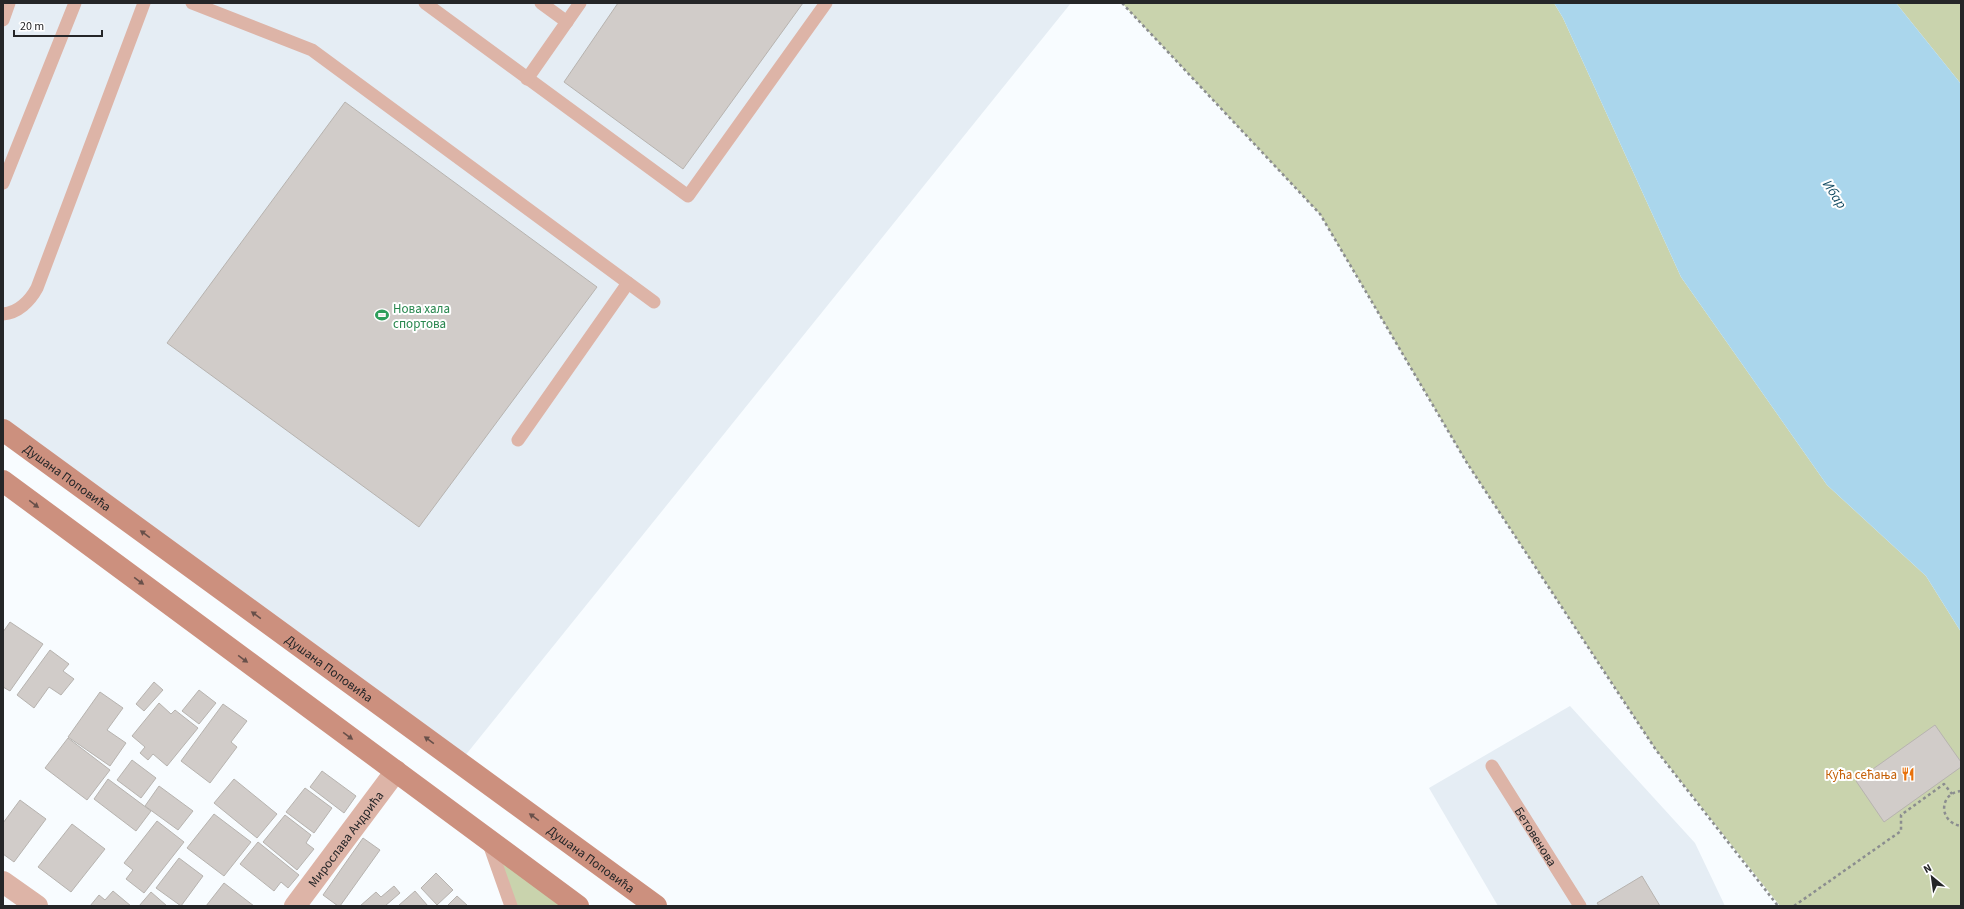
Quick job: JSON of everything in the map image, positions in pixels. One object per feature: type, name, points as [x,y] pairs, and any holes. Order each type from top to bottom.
[{"type":"main road","name":"Душана Поповића","points":[[3,430],[656,906]]},
{"type":"main road","points":[[3,481],[578,906]]},
{"type":"street","name":"Мирослава Андрића","points":[[295,906],[396,771]]},
{"type":"street","points":[[3,882],[37,906]]},
{"type":"lane","points":[[3,20],[9,3]]},
{"type":"lane","points":[[3,183],[75,3]]},
{"type":"lane","points":[[3,314],[9,314],[22,306],[32,298],[37,288],[144,3]]},
{"type":"lane","points":[[192,3],[312,50],[654,302]]},
{"type":"lane","points":[[425,3],[688,196],[826,3]]},
{"type":"lane","points":[[541,3],[567,22]]},
{"type":"lane","points":[[527,79],[580,3]]},
{"type":"lane","points":[[518,440],[628,283]]},
{"type":"lane","name":"Бетовенова","points":[[1492,766],[1580,906]]},
{"type":"lane","points":[[486,838],[511,906]]},
{"type":"path","points":[[1122,3],[1320,214],[1466,463],[1656,750],[1778,906]]},
{"type":"path","points":[[1794,906],[1901,831],[1900,815],[1944,784],[1952,794]]},
{"type":"path","points":[[1961,791],[1952,794],[1945,802],[1944,813],[1951,822],[1961,826]]},
{"type":"shaded area","points":[[3,3],[1071,3],[460,762],[3,430]]},
{"type":"shaded area","points":[[1570,706],[1695,843],[1725,906],[1498,906],[1429,788]]},
{"type":"green space","points":[[1122,3],[1554,3],[1563,18],[1681,277],[1827,485],[1926,576],[1961,632],[1961,906],[1780,906],[1656,750],[1467,463],[1320,214]]},
{"type":"green space","points":[[1896,3],[1961,3],[1961,84]]},
{"type":"green space","points":[[486,838],[578,906],[511,906]]},
{"type":"water","name":"Ибар","points":[[1554,3],[1896,3],[1961,84],[1961,632],[1926,576],[1827,485],[1681,277],[1563,18]]},
{"type":"building","points":[[618,3],[803,3],[683,169],[564,82]]},
{"type":"building","name":"Нова хала спортова","points":[[345,102],[597,287],[419,527],[167,343]]},
{"type":"building","points":[[10,622],[43,644],[10,691],[3,687],[3,632]]},
{"type":"building","points":[[50,650],[69,664],[63,671],[74,679],[61,695],[49,687],[34,708],[17,695]]},
{"type":"building","points":[[154,682],[163,690],[144,711],[136,704]]},
{"type":"building","points":[[199,690],[216,703],[199,724],[182,711]]},
{"type":"building","points":[[100,692],[123,708],[107,730],[126,743],[110,766],[68,737]]},
{"type":"building","points":[[159,703],[171,714],[175,710],[198,728],[167,766],[153,754],[148,760],[140,753],[145,747],[132,736]]},
{"type":"building","points":[[223,704],[247,721],[231,742],[237,747],[210,783],[181,761]]},
{"type":"building","name":"Кућа сећања","points":[[1935,725],[1961,762],[1961,767],[1884,822],[1856,781]]},
{"type":"building","points":[[68,738],[110,770],[87,800],[45,768]]},
{"type":"building","points":[[132,760],[156,778],[141,798],[117,780]]},
{"type":"building","points":[[322,771],[356,796],[344,813],[310,787]]},
{"type":"building","points":[[108,779],[151,811],[136,831],[94,799]]},
{"type":"building","points":[[234,779],[277,814],[257,838],[214,803]]},
{"type":"building","points":[[159,786],[193,811],[178,830],[145,806]]},
{"type":"building","points":[[305,788],[332,808],[314,833],[286,812]]},
{"type":"building","points":[[20,800],[46,819],[14,862],[3,854],[3,823]]},
{"type":"building","points":[[214,814],[251,842],[224,876],[187,848]]},
{"type":"building","points":[[285,815],[311,835],[306,843],[314,849],[297,870],[263,842]]},
{"type":"building","points":[[157,821],[184,842],[144,893],[126,879],[133,870],[124,863]]},
{"type":"building","points":[[72,824],[105,849],[71,892],[38,867]]},
{"type":"building","points":[[363,838],[380,850],[340,906],[338,906],[323,895]]},
{"type":"building","points":[[258,842],[299,875],[288,888],[281,882],[274,891],[240,864]]},
{"type":"building","points":[[179,858],[203,876],[181,906],[156,888]]},
{"type":"building","points":[[436,873],[453,890],[437,905],[421,888]]},
{"type":"building","points":[[1642,876],[1660,906],[1599,906],[1597,903]]},
{"type":"building","points":[[224,883],[254,906],[206,906]]},
{"type":"building","points":[[394,886],[400,893],[385,906],[360,906],[376,892],[381,897]]},
{"type":"building","points":[[113,891],[131,906],[90,906],[99,895],[105,900]]},
{"type":"building","points":[[415,891],[428,906],[398,906]]},
{"type":"building","points":[[151,892],[167,906],[139,906]]},
{"type":"building","points":[[457,896],[468,906],[447,906]]},
{"type":"place","name":"Нова хала спортова","points":[[382,315]]},
{"type":"place","name":"Кућа сећања","points":[[1908,774]]}]
